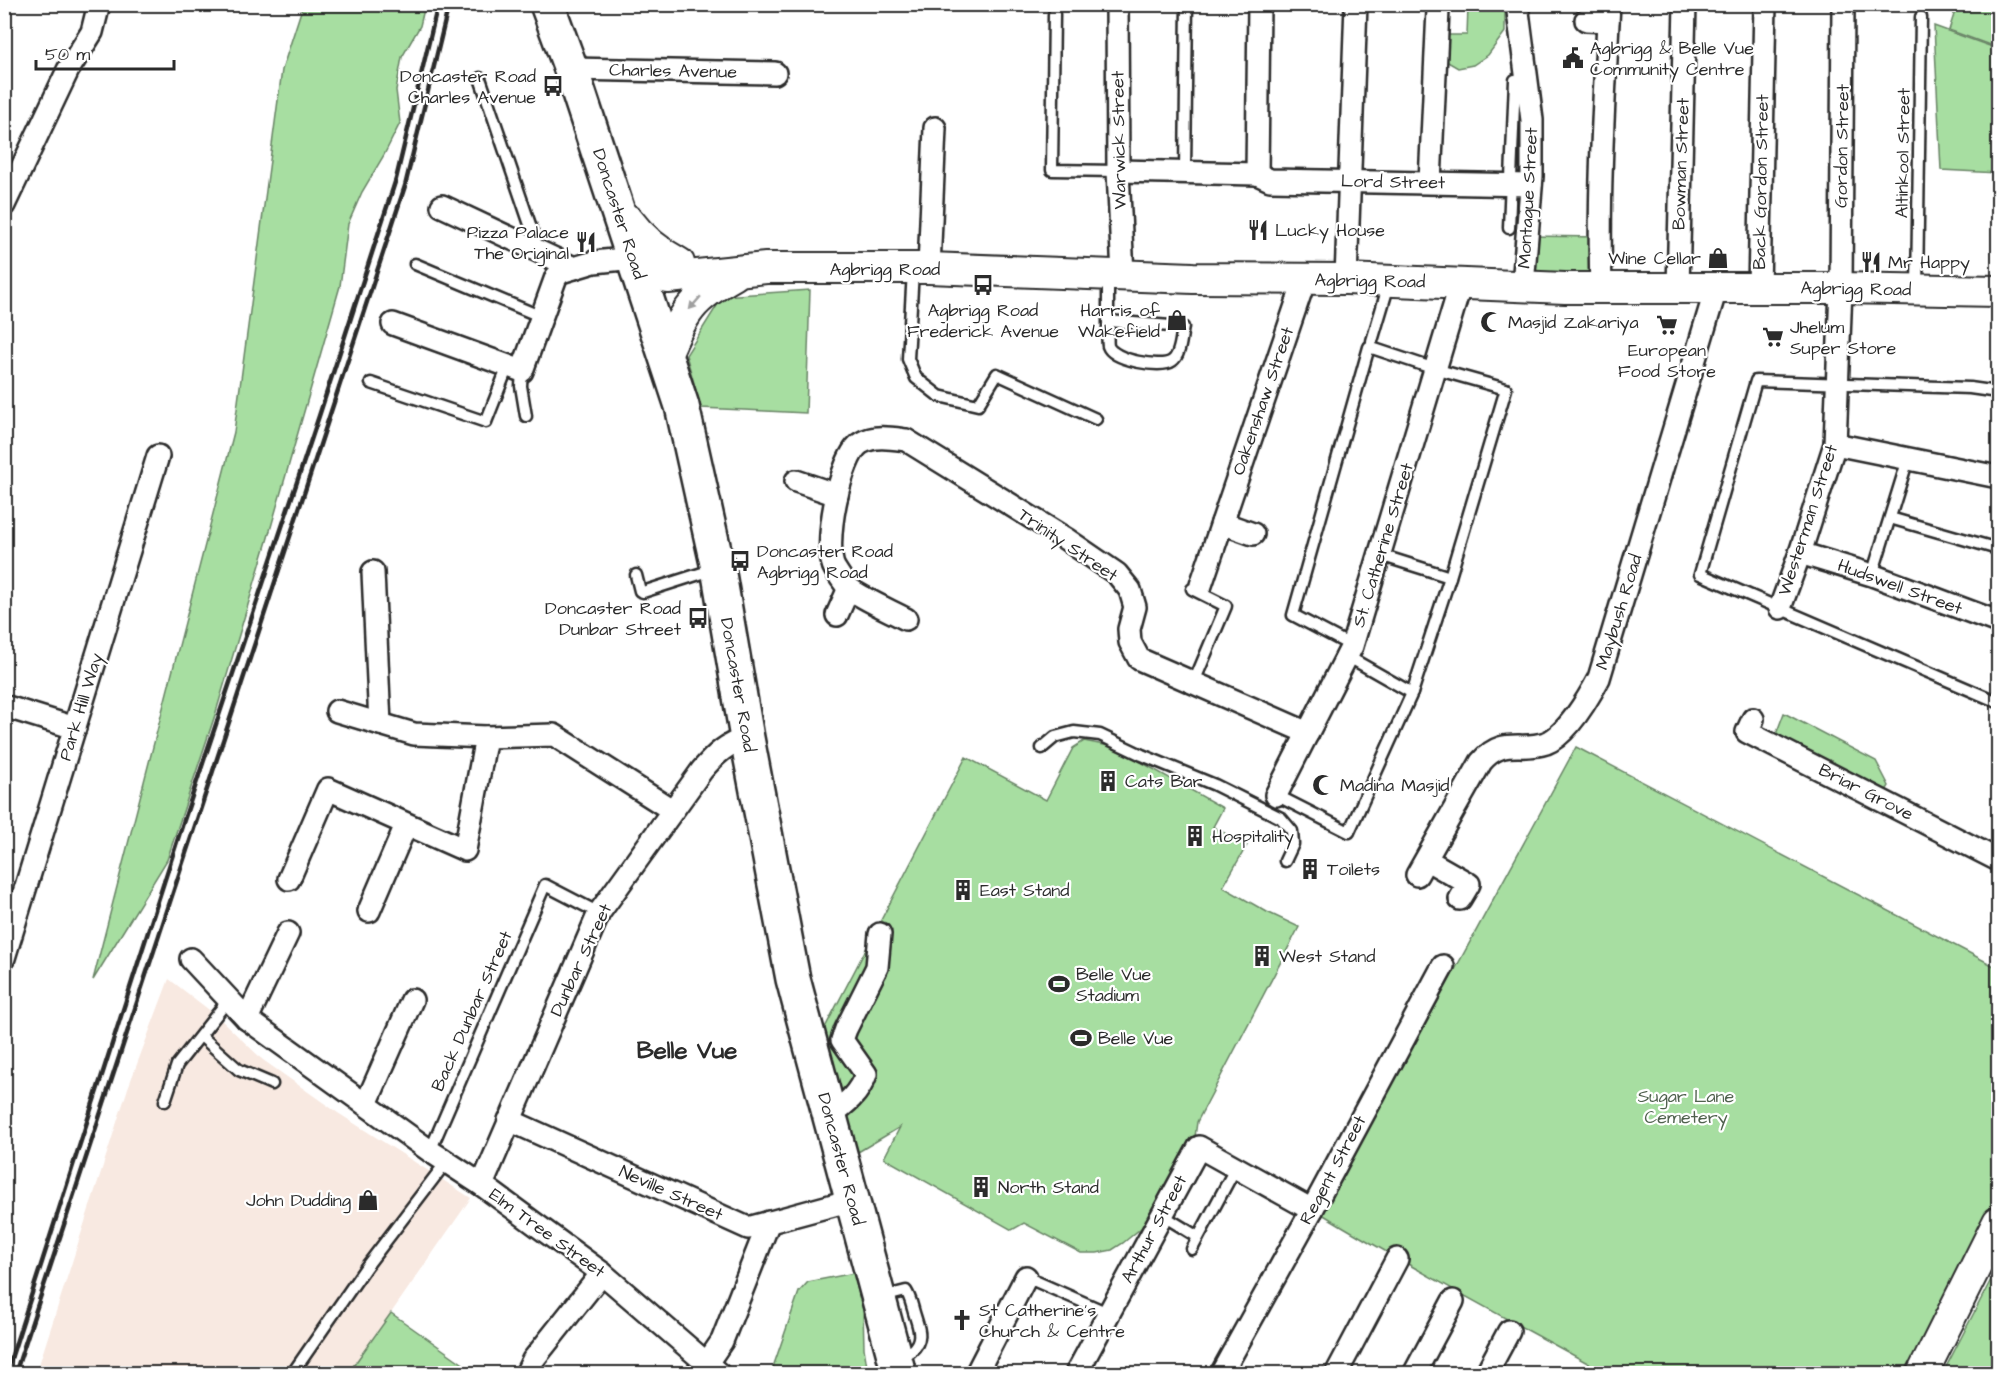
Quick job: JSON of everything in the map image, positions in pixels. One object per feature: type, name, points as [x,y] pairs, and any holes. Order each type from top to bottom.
[{"type":"highway","name":"Doncaster Road","points":[[547,5],[571,69],[682,406],[718,568],[747,738],[793,979],[879,1298],[905,1362]]},
{"type":"main road","points":[[615,201],[644,240],[679,263]]},
{"type":"main road","name":"Agbrigg Road","points":[[634,258],[650,272],[668,278],[766,268],[921,268],[1115,275],[1346,279],[1565,288],[1841,288],[1998,291]]},
{"type":"main road","name":"Agbrigg Road","points":[[634,258],[742,270]]},
{"type":"main road","points":[[665,357],[679,324],[692,305],[705,292],[742,270]]},
{"type":"main road","points":[[1922,1374],[1998,1222]]},
{"type":"street","points":[[4,205],[68,70],[92,32],[99,4]]},
{"type":"street","name":"Warwick Street","points":[[1115,275],[1118,171],[1117,4]]},
{"type":"street","points":[[1257,174],[1259,4]]},
{"type":"street","points":[[1346,279],[1356,4]]},
{"type":"street","name":"Montague Street","points":[[1517,4],[1532,120],[1521,185],[1523,285]]},
{"type":"street","name":"Bowman Street","points":[[1678,288],[1685,4]]},
{"type":"street","name":"Back Gordon Street","points":[[1759,288],[1765,4]]},
{"type":"street","name":"Gordon Street","points":[[1841,288],[1844,4]]},
{"type":"street","points":[[1430,182],[1438,10]]},
{"type":"street","points":[[1586,21],[1608,13],[1601,163],[1601,287]]},
{"type":"street","name":"Charles Avenue","points":[[571,69],[775,73]]},
{"type":"street","points":[[921,268],[935,128]]},
{"type":"street","name":"Lord Street","points":[[1118,171],[1257,174],[1270,180],[1521,185]]},
{"type":"street","points":[[442,206],[574,268]]},
{"type":"street","points":[[393,324],[515,368],[542,317],[556,277],[561,273],[594,262],[634,258]]},
{"type":"street","name":"Oakenshaw Street","points":[[1196,587],[1222,523],[1305,279]]},
{"type":"street","name":"St. Catherine Street","points":[[1276,795],[1350,651],[1461,283]]},
{"type":"street","name":"Maybush Road","points":[[1460,899],[1469,884],[1422,868],[1488,753],[1502,746],[1530,746],[1546,743],[1559,735],[1591,693],[1599,678],[1716,288]]},
{"type":"street","name":"Westerman Street","points":[[1780,608],[1835,444],[1841,288]]},
{"type":"street","name":"Trinity Street","points":[[906,619],[849,588],[834,567],[830,551],[831,528],[837,495],[852,450],[861,443],[886,437],[906,440],[1066,539],[1117,574],[1130,590],[1135,607],[1129,629],[1131,642],[1139,659],[1308,733]]},
{"type":"street","points":[[1835,444],[1998,477]]},
{"type":"street","name":"Park Hill Way","points":[[4,958],[158,456]]},
{"type":"street","points":[[796,481],[837,495]]},
{"type":"street","points":[[1222,523],[1253,534]]},
{"type":"street","name":"Hudswell Street","points":[[1800,553],[1872,575],[1998,622]]},
{"type":"street","points":[[373,572],[380,724]]},
{"type":"street","points":[[837,615],[849,588]]},
{"type":"street","points":[[4,706],[75,728]]},
{"type":"street","points":[[337,711],[414,734],[486,737],[554,735],[672,810]]},
{"type":"street","name":"Briar Grove","points":[[1753,719],[1747,732],[1998,860]]},
{"type":"street","points":[[290,879],[328,789],[465,850],[486,737]]},
{"type":"street","name":"Dunbar Street","points":[[482,1185],[599,913],[672,810],[714,757],[731,743],[747,738]]},
{"type":"street","points":[[369,911],[406,825]]},
{"type":"street","points":[[247,1019],[288,933]]},
{"type":"street","points":[[829,1116],[849,1102],[862,1086],[866,1074],[842,1040],[877,967],[880,934]]},
{"type":"street","name":"Elm Tree Street","points":[[191,959],[247,1019],[602,1273],[713,1368]]},
{"type":"street","name":"Regent Street","points":[[1221,1374],[1443,966]]},
{"type":"street","points":[[366,1104],[412,1000]]},
{"type":"street","name":"Neville Street","points":[[509,1120],[747,1228],[837,1204]]},
{"type":"street","name":"Arthur Street","points":[[1076,1374],[1198,1147],[1236,1167]]},
{"type":"street","points":[[1236,1167],[1312,1210]]},
{"type":"street","points":[[713,1368],[769,1222]]},
{"type":"street","points":[[1336,1374],[1397,1259]]},
{"type":"street","points":[[526,1374],[533,1360],[602,1273]]},
{"type":"street","points":[[976,1374],[1026,1277]]},
{"type":"street","points":[[1414,1374],[1453,1301]]},
{"type":"street","points":[[1486,1374],[1509,1331]]},
{"type":"lane","points":[[1185,172],[1187,4]]},
{"type":"lane","points":[[1054,14],[1052,170],[1118,171]]},
{"type":"lane","name":"Altinkool Street","points":[[1917,289],[1921,17]]},
{"type":"lane","points":[[480,78],[539,251]]},
{"type":"lane","name":"Montague Street","points":[[1509,228],[1521,185],[1515,80]]},
{"type":"lane","points":[[415,264],[542,317]]},
{"type":"lane","points":[[921,268],[908,359],[916,378],[939,396],[978,405],[997,374],[1096,419]]},
{"type":"lane","points":[[1108,321],[1183,327],[1177,355],[1172,362],[1163,364],[1124,360],[1115,355],[1108,346],[1108,321],[1115,275]]},
{"type":"lane","points":[[1372,341],[1390,281]]},
{"type":"lane","points":[[1276,795],[1348,832],[1412,693],[1450,577],[1506,389],[1369,347],[1293,615],[1412,693]]},
{"type":"lane","points":[[371,383],[486,422],[515,368]]},
{"type":"lane","points":[[515,368],[521,386],[526,416]]},
{"type":"lane","points":[[1998,392],[1970,388],[1756,381],[1700,574],[1998,702]]},
{"type":"lane","points":[[1872,575],[1908,459]]},
{"type":"lane","points":[[1890,518],[1998,549]]},
{"type":"lane","points":[[1380,555],[1450,577]]},
{"type":"lane","points":[[636,575],[640,591],[643,592],[718,568]]},
{"type":"lane","points":[[1194,682],[1226,606],[1196,587]]},
{"type":"lane","points":[[1042,748],[1055,737],[1074,732],[1100,735],[1215,785],[1281,818],[1292,831],[1293,844],[1285,861]]},
{"type":"lane","name":"Back Dunbar Street","points":[[292,1374],[366,1267],[438,1156],[545,885],[599,913]]},
{"type":"lane","points":[[165,1101],[177,1065],[229,999]]},
{"type":"lane","points":[[201,1036],[238,1070],[272,1084]]},
{"type":"lane","points":[[1192,1249],[1236,1167]]},
{"type":"lane","points":[[1162,1215],[1198,1237]]},
{"type":"lane","points":[[1026,1277],[1108,1313]]},
{"type":"shaded area","points":[[169,979],[217,1016],[263,1060],[338,1113],[471,1198],[351,1373],[36,1374],[128,1088]]},
{"type":"green space","points":[[303,5],[425,5],[420,26],[402,57],[396,90],[400,123],[362,192],[348,224],[340,286],[216,712],[167,860],[93,980],[234,432],[282,70]]},
{"type":"green space","points":[[1957,5],[1998,5],[1998,48],[1949,30]]},
{"type":"green space","points":[[1468,7],[1505,8],[1505,32],[1488,55],[1473,65],[1458,68],[1446,61],[1447,35],[1467,35]]},
{"type":"green space","points":[[1934,26],[1998,49],[1998,173],[1941,170]]},
{"type":"green space","points":[[1527,236],[1600,237],[1601,287],[1523,285]]},
{"type":"green space","points":[[810,290],[806,413],[701,408],[686,355],[723,296]]},
{"type":"green space","points":[[1784,713],[1876,761],[1889,786],[1884,794],[1775,737]]},
{"type":"green space","name":"Belle Vue Stadium","points":[[1084,741],[1114,747],[1223,808],[1213,827],[1247,845],[1223,887],[1299,927],[1197,1122],[1195,1137],[1146,1224],[1112,1250],[1097,1253],[1081,1253],[1024,1223],[1012,1230],[884,1158],[900,1127],[853,1155],[818,1041],[966,757],[1046,800],[1073,748]]},
{"type":"green space","name":"Sugar Lane Cemetery","points":[[1576,747],[1998,968],[1998,1222],[1923,1373],[1601,1373],[1602,1371],[1426,1275],[1322,1214]]},
{"type":"green space","points":[[1998,1266],[1998,1373],[1943,1373]]},
{"type":"green space","points":[[854,1273],[863,1310],[864,1348],[868,1373],[771,1373],[799,1292],[808,1282]]},
{"type":"green space","points":[[391,1313],[476,1373],[351,1374],[349,1372]]},
{"type":"railway","points":[[6,1374],[183,823],[396,179],[438,4]]},
{"type":"railway","points":[[15,1374],[405,186],[449,4]]},
{"type":"place","name":"Agbrigg & Belle Vue Community Centre","points":[[1573,58]]},
{"type":"place","name":"Doncaster Road Charles Avenue","points":[[553,86]]},
{"type":"place","name":"Lucky House","points":[[1258,230]]},
{"type":"place","name":"Pizza Palace The Original","points":[[586,242]]},
{"type":"place","name":"Wine Cellar","points":[[1718,258]]},
{"type":"place","name":"Mr Happy","points":[[1871,262]]},
{"type":"place","name":"Agbrigg Road Frederick Avenue","points":[[983,285]]},
{"type":"place","name":"Harris of Wakefield","points":[[1177,320]]},
{"type":"place","name":"Masjid Zakariya","points":[[1491,322]]},
{"type":"place","name":"European Food Store","points":[[1667,325]]},
{"type":"place","name":"Jhelum Super Store","points":[[1773,337]]},
{"type":"place","name":"Doncaster Road Agbrigg Road","points":[[740,561]]},
{"type":"place","name":"Doncaster Road Dunbar Street","points":[[698,618]]},
{"type":"place","name":"Cats Bar","points":[[1108,781]]},
{"type":"place","name":"Madina Masjid","points":[[1323,785]]},
{"type":"place","name":"Hospitality","points":[[1195,836]]},
{"type":"place","name":"Toilets","points":[[1310,869]]},
{"type":"place","name":"East Stand","points":[[963,890]]},
{"type":"place","name":"West Stand","points":[[1262,956]]},
{"type":"place","name":"Belle Vue Stadium","points":[[1059,984]]},
{"type":"place","name":"Belle Vue","points":[[1081,1038]]},
{"type":"place","name":"North Stand","points":[[981,1187]]},
{"type":"place","name":"John Dudding","points":[[368,1200]]},
{"type":"place","name":"St Catherine's Church & Centre","points":[[962,1320]]},
{"type":"district","name":"Belle Vue","points":[[687,1051]]}]
